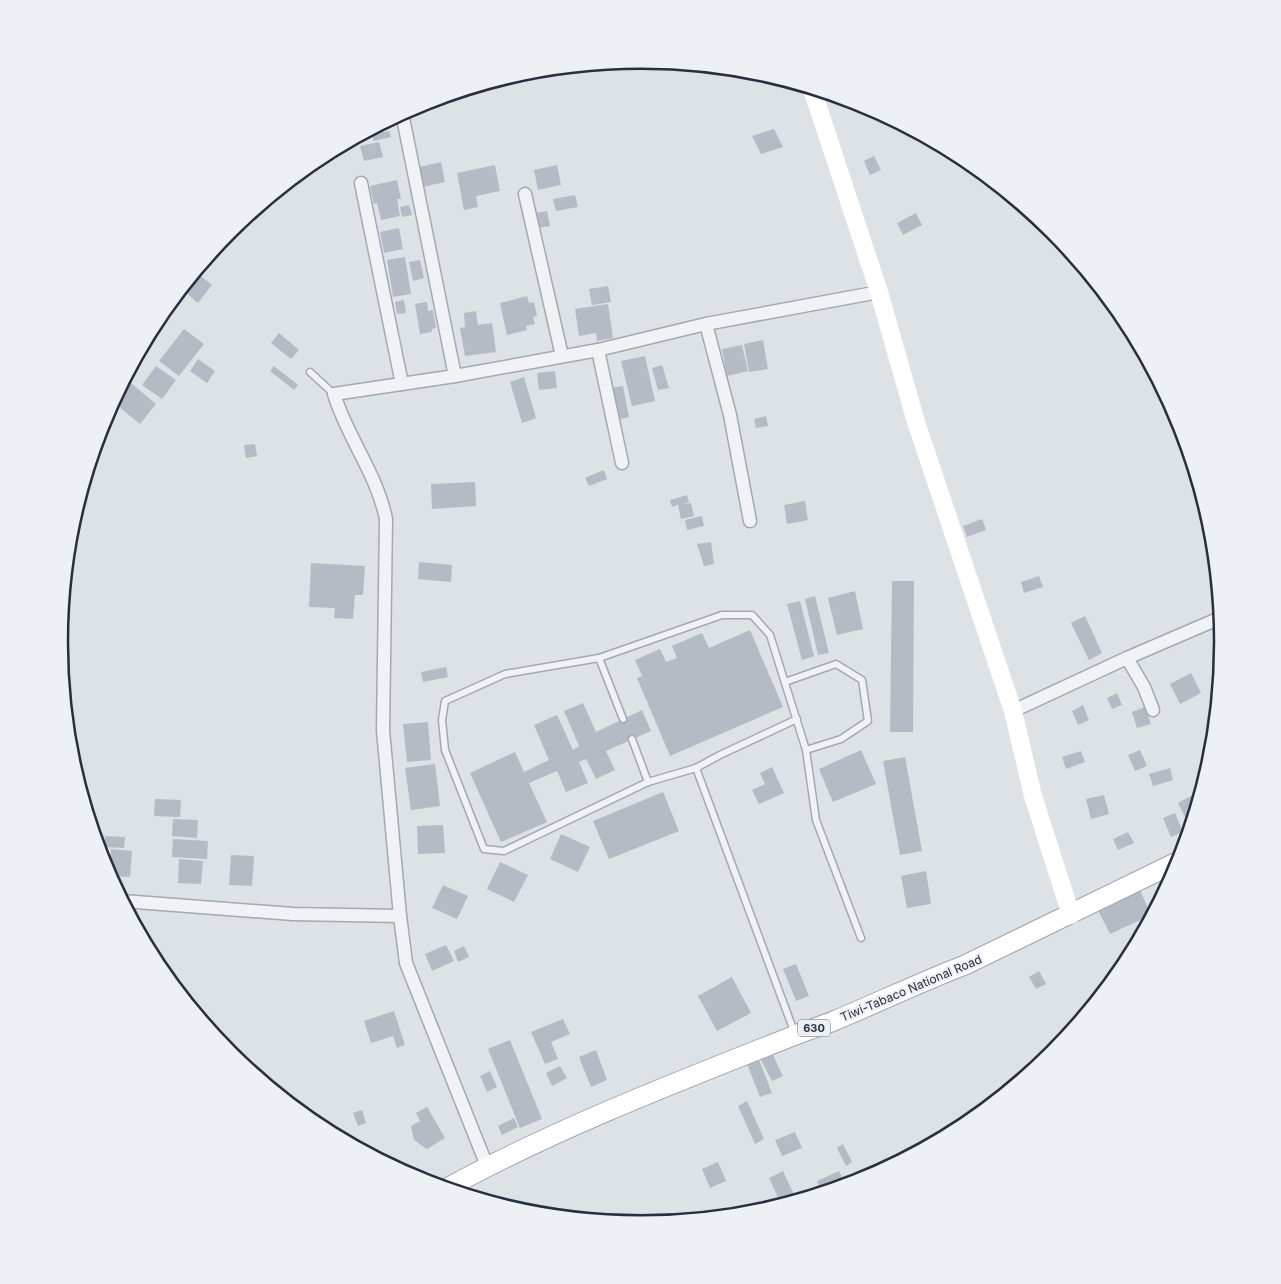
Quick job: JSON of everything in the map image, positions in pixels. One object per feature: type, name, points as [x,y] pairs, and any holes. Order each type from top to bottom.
[{"type":"main road","points":[[814,96],[879,292],[916,422],[1013,711],[1033,796],[1071,914]]},
{"type":"main road","name":"Tiwi-Tabaco National Road","points":[[454,1184],[487,1166],[588,1120],[834,1021],[928,979],[965,965],[1167,867]]},
{"type":"street","points":[[404,121],[455,376]]},
{"type":"street","points":[[361,183],[402,384]]},
{"type":"street","points":[[525,194],[562,356]]},
{"type":"street","points":[[487,1166],[406,963],[383,730],[386,519],[382,501],[339,412],[334,394],[455,376],[598,350],[706,324],[879,292]]},
{"type":"street","points":[[706,324],[730,415],[750,521]]},
{"type":"street","points":[[598,350],[622,463]]},
{"type":"street","points":[[1013,711],[1127,658],[1213,621]]},
{"type":"street","points":[[1127,658],[1144,687],[1153,710]]},
{"type":"street","points":[[130,902],[293,914],[400,916]]},
{"type":"lane","points":[[310,372],[334,394]]},
{"type":"lane","points":[[797,719],[696,768],[648,782],[504,851],[484,848],[445,750],[442,720],[444,701],[504,674],[599,658],[722,615],[752,614],[770,635],[797,719],[806,750],[816,820],[861,938]]},
{"type":"lane","points":[[599,658],[623,719]]},
{"type":"lane","points":[[785,682],[836,664],[862,680],[868,721],[842,739],[806,750]]},
{"type":"lane","points":[[632,740],[648,782]]},
{"type":"lane","points":[[696,768],[796,1035]]},
{"type":"building","points":[[774,129],[783,147],[761,154],[752,136]]},
{"type":"building","points":[[389,131],[391,137],[374,141],[373,136]]},
{"type":"building","points":[[379,142],[383,157],[364,161],[360,146]]},
{"type":"building","points":[[874,156],[881,170],[870,175],[864,161]]},
{"type":"building","points":[[441,162],[445,182],[423,187],[419,167]]},
{"type":"building","points":[[495,165],[500,191],[476,196],[478,207],[464,210],[457,173]]},
{"type":"building","points":[[557,165],[561,185],[538,190],[534,170]]},
{"type":"building","points":[[397,180],[401,199],[397,199],[400,216],[381,220],[377,203],[374,204],[370,186]]},
{"type":"building","points":[[575,195],[578,207],[556,211],[553,199]]},
{"type":"building","points":[[409,205],[412,215],[402,217],[400,207]]},
{"type":"building","points":[[547,211],[550,226],[538,228],[535,213]]},
{"type":"building","points":[[916,213],[922,225],[903,235],[897,223]]},
{"type":"building","points":[[399,228],[403,249],[384,253],[380,232]]},
{"type":"building","points":[[405,257],[411,294],[393,297],[387,260]]},
{"type":"building","points":[[420,260],[424,278],[413,281],[409,262]]},
{"type":"building","points":[[200,276],[212,285],[198,303],[186,293]]},
{"type":"building","points":[[608,286],[611,302],[592,305],[589,289]]},
{"type":"building","points":[[527,296],[529,303],[534,302],[537,316],[533,317],[535,324],[526,326],[527,330],[507,335],[500,303]]},
{"type":"building","points":[[404,300],[406,313],[397,314],[395,302]]},
{"type":"building","points":[[427,302],[428,311],[433,310],[436,328],[432,329],[432,332],[420,334],[415,304]]},
{"type":"building","points":[[608,304],[613,338],[597,341],[596,333],[579,336],[575,309]]},
{"type":"building","points":[[476,311],[478,325],[492,323],[496,352],[465,356],[460,328],[465,327],[464,313]]},
{"type":"building","points":[[184,329],[204,344],[179,376],[159,361]]},
{"type":"building","points":[[279,333],[299,350],[291,359],[271,343]]},
{"type":"building","points":[[763,340],[768,369],[749,372],[744,344]]},
{"type":"building","points":[[742,345],[748,371],[727,376],[722,349]]},
{"type":"building","points":[[645,356],[655,401],[632,406],[621,361]]},
{"type":"building","points":[[198,359],[215,371],[207,383],[190,371]]},
{"type":"building","points":[[662,365],[669,388],[658,390],[652,368]]},
{"type":"building","points":[[156,366],[176,380],[162,399],[142,385]]},
{"type":"building","points":[[274,366],[298,385],[294,390],[270,371]]},
{"type":"building","points":[[555,371],[557,388],[539,390],[537,373]]},
{"type":"building","points":[[524,377],[536,418],[522,423],[510,382]]},
{"type":"building","points":[[130,382],[156,404],[140,424],[119,407]]},
{"type":"building","points":[[623,386],[629,417],[616,420],[610,388]]},
{"type":"building","points":[[766,416],[768,426],[756,428],[754,419]]},
{"type":"building","points":[[255,444],[257,456],[246,458],[244,445]]},
{"type":"building","points":[[604,470],[607,479],[589,486],[585,478]]},
{"type":"building","points":[[475,482],[476,506],[432,509],[431,484]]},
{"type":"building","points":[[687,495],[689,502],[684,504],[691,503],[694,516],[681,519],[678,505],[672,507],[670,500]]},
{"type":"building","points":[[805,501],[808,520],[787,524],[784,505]]},
{"type":"building","points":[[702,516],[704,526],[687,530],[685,520]]},
{"type":"building","points":[[982,519],[986,530],[967,537],[963,526]]},
{"type":"building","points":[[711,542],[714,564],[704,566],[697,544]]},
{"type":"building","points":[[419,562],[452,565],[451,582],[418,579]]},
{"type":"building","points":[[311,563],[365,566],[363,595],[355,595],[353,619],[334,618],[335,608],[309,607]]},
{"type":"building","points":[[1039,576],[1043,587],[1024,593],[1021,582]]},
{"type":"building","points":[[892,581],[914,581],[913,732],[890,732]]},
{"type":"building","points":[[855,591],[863,629],[837,635],[828,598]]},
{"type":"building","points":[[815,596],[829,653],[818,655],[805,599]]},
{"type":"building","points":[[800,601],[814,656],[802,660],[787,604]]},
{"type":"building","points":[[1085,616],[1102,653],[1089,660],[1071,623]]},
{"type":"building","points":[[750,630],[783,707],[670,756],[637,678],[642,676],[635,660],[660,649],[666,662],[677,658],[672,646],[702,633],[709,648]]},
{"type":"building","points":[[446,667],[448,677],[423,682],[421,672]]},
{"type":"building","points":[[1191,673],[1201,693],[1180,704],[1170,684]]},
{"type":"building","points":[[1117,693],[1122,705],[1112,709],[1107,698]]},
{"type":"building","points":[[583,703],[596,732],[642,710],[651,731],[606,751],[615,770],[596,779],[586,759],[579,762],[588,783],[566,792],[557,771],[529,783],[547,822],[501,842],[470,773],[515,752],[524,772],[549,760],[534,725],[557,715],[573,750],[579,746],[564,711]]},
{"type":"building","points":[[1083,705],[1089,720],[1078,725],[1072,711]]},
{"type":"building","points":[[1145,707],[1151,724],[1137,728],[1132,712]]},
{"type":"building","points":[[428,722],[431,760],[407,762],[403,724]]},
{"type":"building","points":[[861,750],[876,784],[833,802],[819,769]]},
{"type":"building","points":[[1140,750],[1147,766],[1135,771],[1128,755]]},
{"type":"building","points":[[1081,751],[1085,762],[1066,769],[1062,757]]},
{"type":"building","points":[[905,757],[922,851],[900,855],[883,761]]},
{"type":"building","points":[[435,764],[440,806],[411,810],[405,768]]},
{"type":"building","points":[[772,767],[784,793],[759,804],[752,790],[765,784],[760,773]]},
{"type":"building","points":[[1170,768],[1173,780],[1153,786],[1149,774]]},
{"type":"building","points":[[663,792],[679,831],[609,859],[593,821]]},
{"type":"building","points":[[1104,795],[1109,814],[1091,819],[1086,799]]},
{"type":"building","points":[[1192,795],[1185,818],[1178,803]]},
{"type":"building","points":[[155,799],[181,800],[180,817],[154,816]]},
{"type":"building","points":[[1175,813],[1182,829],[1180,833],[1171,837],[1163,818]]},
{"type":"building","points":[[173,819],[198,820],[197,838],[172,836]]},
{"type":"building","points":[[443,825],[445,853],[418,854],[417,826]]},
{"type":"building","points":[[1128,832],[1134,843],[1118,850],[1113,839]]},
{"type":"building","points":[[561,834],[590,847],[578,872],[550,859]]},
{"type":"building","points":[[105,836],[125,837],[124,848],[106,847]]},
{"type":"building","points":[[173,839],[208,841],[207,859],[172,857]]},
{"type":"building","points":[[111,849],[132,851],[130,877],[118,876],[110,859]]},
{"type":"building","points":[[231,855],[254,856],[252,886],[229,885]]},
{"type":"building","points":[[179,859],[203,861],[201,884],[178,883]]},
{"type":"building","points":[[500,862],[528,875],[514,902],[487,889]]},
{"type":"building","points":[[926,871],[931,904],[907,908],[901,876]]},
{"type":"building","points":[[443,885],[468,896],[457,919],[432,908]]},
{"type":"building","points":[[1140,890],[1148,908],[1142,919],[1110,934],[1098,910]]},
{"type":"building","points":[[446,945],[454,961],[432,971],[425,954]]},
{"type":"building","points":[[464,946],[469,957],[458,962],[454,951]]},
{"type":"building","points":[[796,964],[809,996],[796,1001],[783,969]]},
{"type":"building","points":[[1039,971],[1046,984],[1036,989],[1029,977]]},
{"type":"building","points":[[732,977],[751,1013],[717,1031],[698,996]]},
{"type":"building","points":[[394,1011],[405,1045],[397,1048],[393,1036],[371,1043],[364,1021]]},
{"type":"building","points":[[563,1019],[570,1034],[551,1042],[558,1059],[545,1064],[531,1032]]},
{"type":"building","points":[[510,1040],[542,1119],[520,1128],[488,1049]]},
{"type":"building","points":[[596,1050],[607,1080],[591,1087],[579,1057]]},
{"type":"building","points":[[773,1055],[783,1076],[772,1081],[761,1060]]},
{"type":"building","points":[[759,1060],[772,1093],[760,1097],[747,1064]]},
{"type":"building","points":[[560,1066],[567,1078],[552,1086],[546,1073]]},
{"type":"building","points":[[490,1071],[497,1087],[487,1092],[480,1076]]},
{"type":"building","points":[[747,1101],[764,1139],[755,1144],[738,1106]]},
{"type":"building","points":[[427,1107],[445,1138],[427,1149],[414,1140],[411,1126],[420,1121],[416,1113]]},
{"type":"building","points":[[362,1110],[366,1123],[358,1126],[353,1113]]},
{"type":"building","points":[[514,1118],[518,1127],[502,1135],[498,1126]]},
{"type":"building","points":[[795,1132],[802,1148],[782,1156],[775,1140]]},
{"type":"building","points":[[843,1144],[852,1162],[846,1166],[837,1148]]},
{"type":"building","points":[[718,1162],[726,1181],[710,1188],[702,1169]]},
{"type":"building","points":[[783,1171],[794,1194],[778,1198],[769,1178]]},
{"type":"building","points":[[839,1171],[842,1178],[819,1187],[817,1181]]}]
